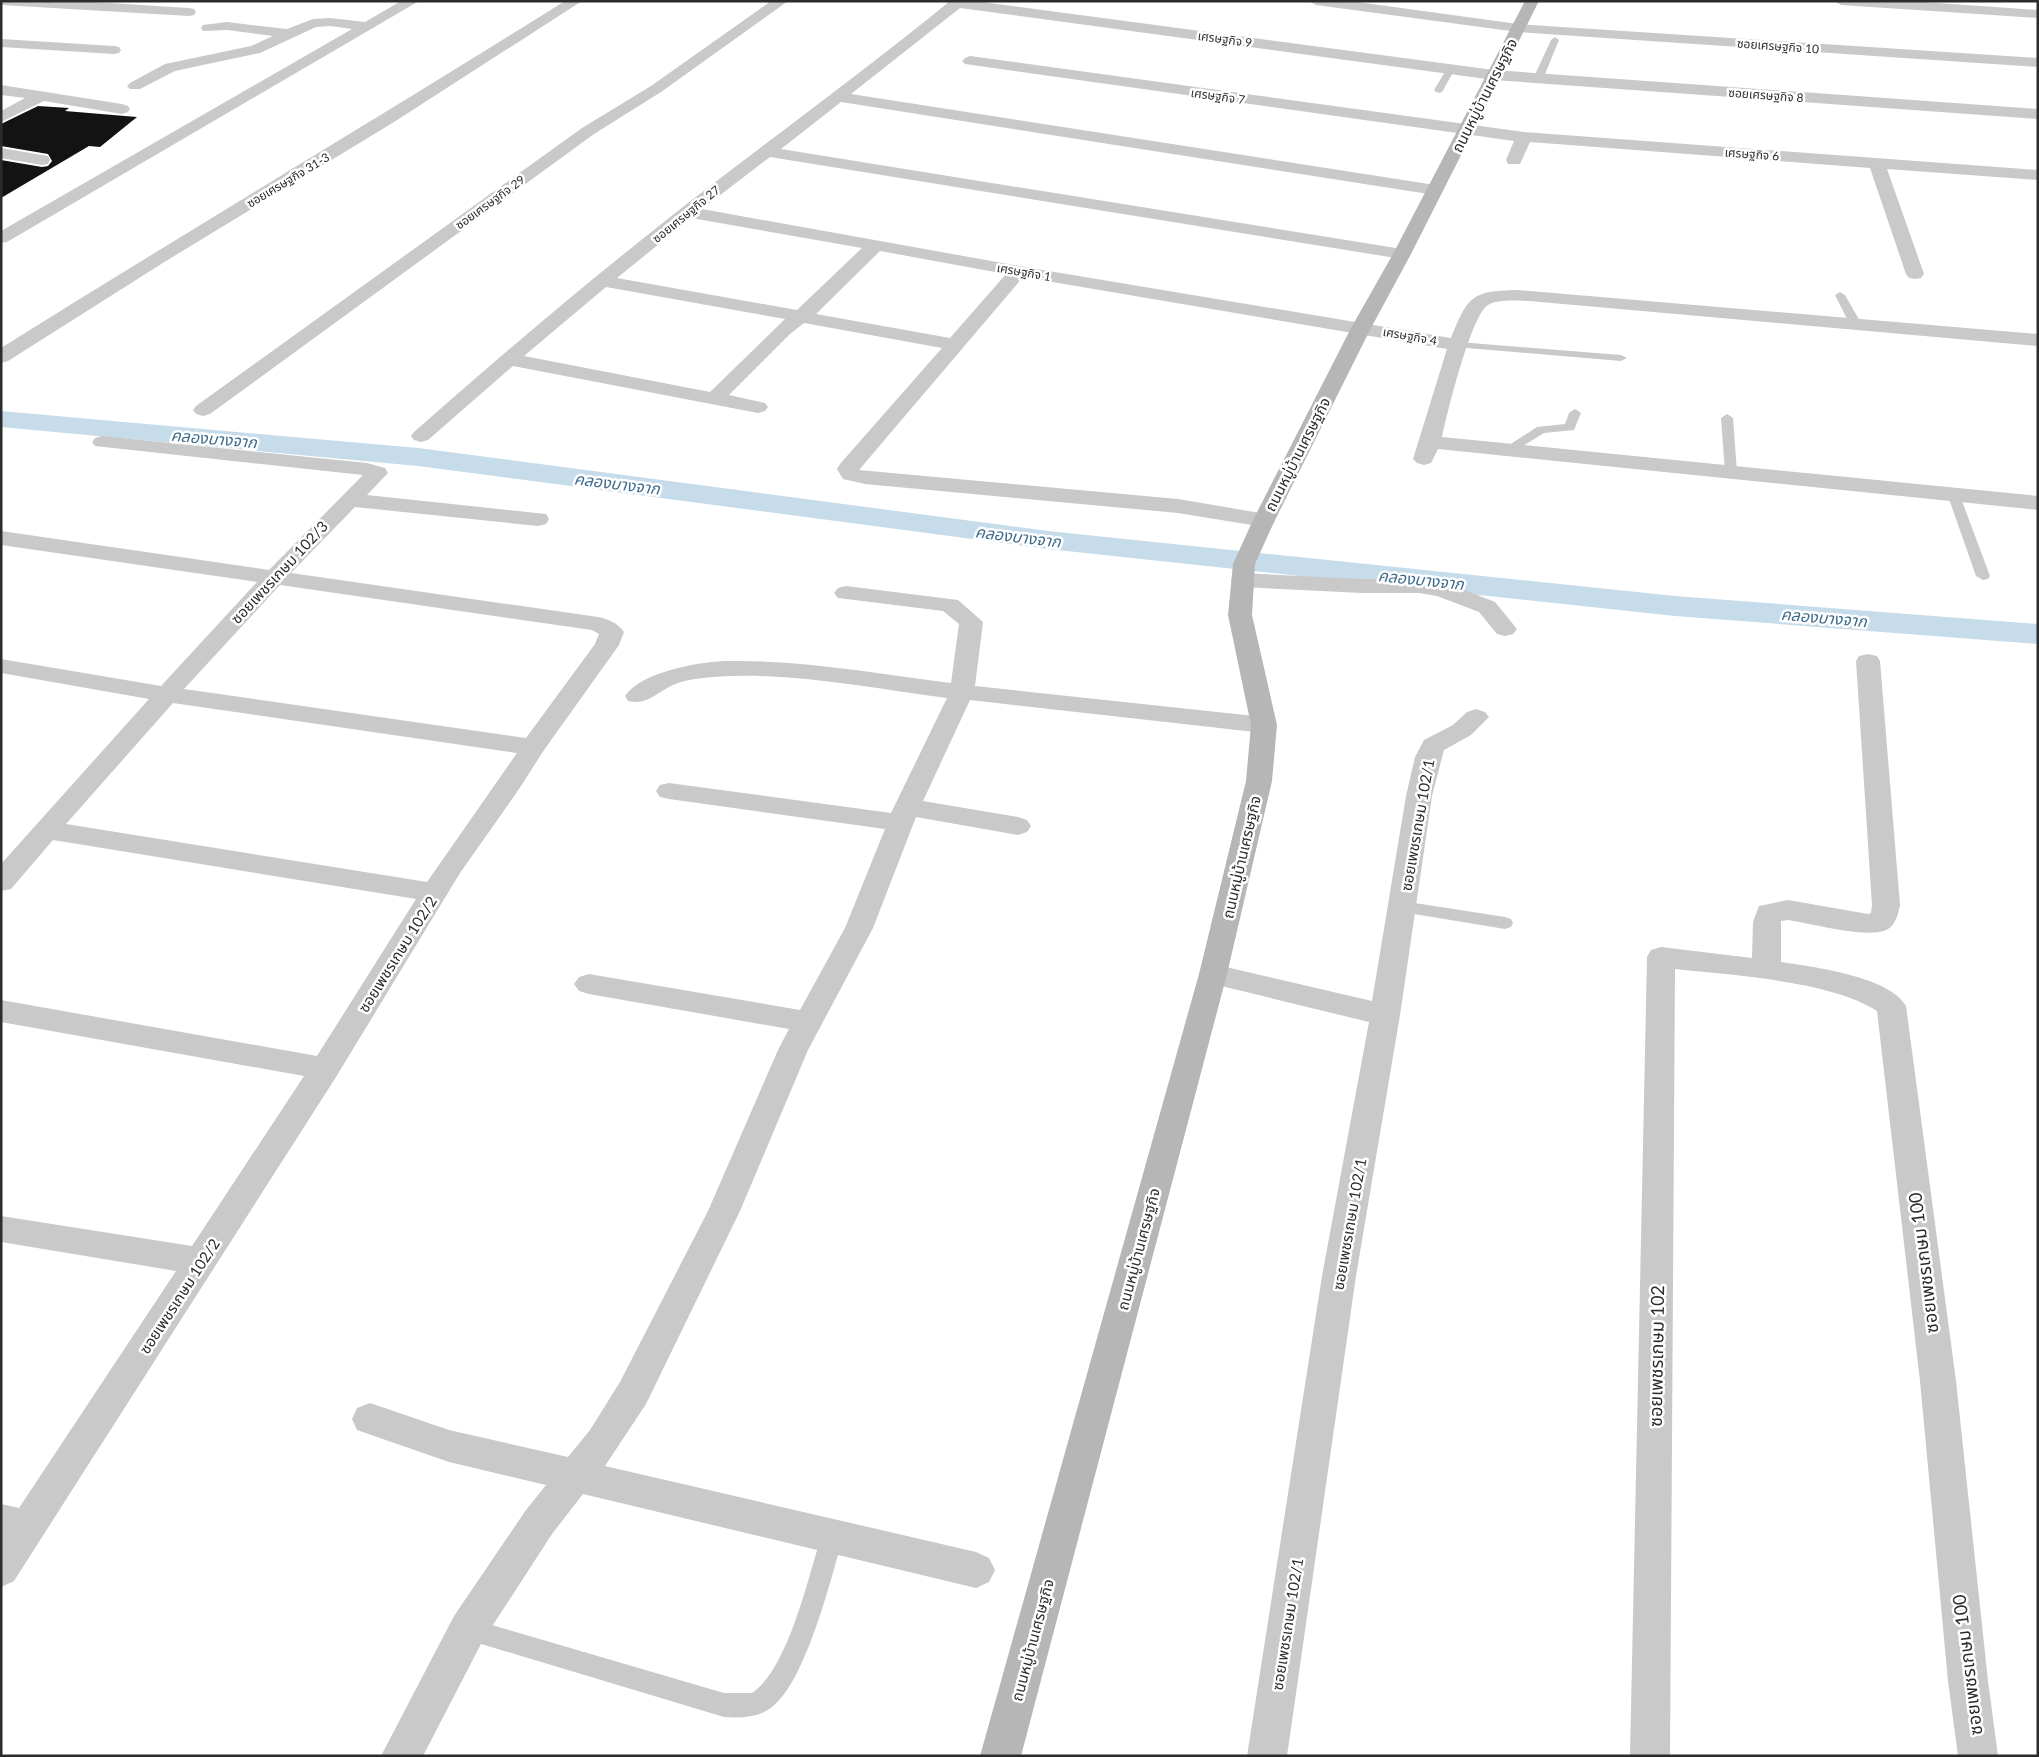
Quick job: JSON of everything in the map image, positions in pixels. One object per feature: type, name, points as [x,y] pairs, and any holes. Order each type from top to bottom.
[{"type":"street","points":[[2,1],[189,12]]},
{"type":"street","points":[[1,238],[412,1]]},
{"type":"street","name":"ซอยเศรษฐกิจ 31-3","points":[[1,357],[388,119],[575,1]]},
{"type":"street","name":"ซอยเศรษฐกิจ 29","points":[[203,410],[588,131],[656,89],[780,1]]},
{"type":"street","name":"ซอยเศรษฐกิจ 10","points":[[1316,1],[1518,28],[2038,63]]},
{"type":"street","name":"ถนนหมู่บ้านเศรษฐกิจ","points":[[1000,1756],[1213,974],[1259,781],[1264,725],[1240,615],[1243,572],[1261,527],[1361,328],[1467,130],[1532,1]]},
{"type":"street","points":[[1841,1],[2038,14]]},
{"type":"street","name":"เศรษฐกิจ 9","points":[[958,2],[1494,75]]},
{"type":"street","name":"ซอยเศรษฐกิจ 27","points":[[421,436],[508,360],[688,212],[958,2]]},
{"type":"street","points":[[50,16],[66,5]]},
{"type":"street","points":[[135,86],[170,67],[255,50],[307,24],[319,21],[368,27]]},
{"type":"street","points":[[208,28],[227,26],[289,34]]},
{"type":"street","points":[[4,45],[26,32]]},
{"type":"street","points":[[4,45],[114,50]]},
{"type":"street","name":"เศรษฐกิจ 7","points":[[970,62],[1467,130]]},
{"type":"street","name":"ซอยเศรษฐกิจ 8","points":[[1494,75],[2038,114]]},
{"type":"street","points":[[1,90],[122,109]]},
{"type":"street","points":[[1,118],[42,96]]},
{"type":"street","points":[[838,97],[1435,190]]},
{"type":"street","name":"เศรษฐกิจ 6","points":[[1467,130],[1524,137],[1563,148],[1877,163],[2038,175]]},
{"type":"street","points":[[1514,160],[1524,137]]},
{"type":"street","points":[[765,152],[1402,254]]},
{"type":"street","points":[[1,153],[42,160]]},
{"type":"street","points":[[1877,163],[1915,274]]},
{"type":"street","name":"เศรษฐกิจ 1","points":[[688,212],[1019,271],[1361,328]]},
{"type":"street","points":[[714,399],[783,330],[814,306],[875,246]]},
{"type":"street","points":[[1019,271],[861,452],[848,469],[852,474],[865,478],[1178,506],[1261,527]]},
{"type":"street","points":[[603,281],[954,344]]},
{"type":"street","points":[[2038,340],[1855,323],[1683,311],[1548,297],[1490,296],[1475,305],[1448,374],[1427,450],[1509,449],[2038,503]]},
{"type":"street","name":"เศรษฐกิจ 4","points":[[1361,328],[1460,345]]},
{"type":"street","points":[[508,360],[758,407]]},
{"type":"street","name":"ซอยเพชรเกษม 102/3","points":[[1,882],[165,694],[275,576],[377,472],[367,469],[102,442]]},
{"type":"street","points":[[349,500],[538,519]]},
{"type":"street","points":[[1,538],[275,576]]},
{"type":"street","points":[[1243,572],[1362,586],[1419,586],[1452,592],[1488,607],[1504,629]]},
{"type":"street","name":"ซอยเพชรเกษม 102/2","points":[[1,1569],[15,1524],[202,1262],[325,1069],[450,867],[508,786],[533,747],[608,645],[612,632],[598,624],[275,576]]},
{"type":"street","points":[[401,1756],[468,1629],[539,1522],[577,1476],[633,1393],[724,1211],[793,1050],[860,928],[905,815],[962,692],[971,622],[950,605],[846,593]]},
{"type":"street","points":[[1766,970],[1767,922],[1769,913],[1788,910],[1868,924],[1878,922],[1884,916],[1886,905],[1868,661]]},
{"type":"street","points":[[1,666],[165,694],[533,747]]},
{"type":"street","points":[[637,696],[665,679],[692,672],[730,668],[799,672],[1264,725]]},
{"type":"street","name":"ซอยเพชรเกษม 102/1","points":[[1267,1756],[1339,1276],[1385,1015],[1419,796],[1428,757],[1433,746],[1462,730],[1476,717]]},
{"type":"street","points":[[669,791],[1018,826]]},
{"type":"street","points":[[47,830],[434,894]]},
{"type":"street","name":"ซอยเพชรเกษม 100","points":[[1662,957],[1766,970],[1842,984],[1870,992],[1885,999],[1891,1006],[1936,1371],[1968,1681],[1978,1756]]},
{"type":"street","name":"ซอยเพชรเกษม 102","points":[[1650,1756],[1662,957]]},
{"type":"street","points":[[1213,974],[1385,1015]]},
{"type":"street","points":[[590,984],[809,1022]]},
{"type":"street","points":[[1,1011],[325,1069]]},
{"type":"street","points":[[1,1229],[202,1262]]},
{"type":"street","points":[[370,1419],[393,1429],[457,1447],[976,1570]]},
{"type":"lane","points":[[1538,78],[1555,40]]},
{"type":"lane","points":[[1439,90],[1451,69]]},
{"type":"lane","points":[[1840,295],[1855,323]]},
{"type":"lane","points":[[1460,345],[1621,358]]},
{"type":"lane","points":[[1509,449],[1541,430],[1570,427],[1575,413]]},
{"type":"lane","points":[[1727,418],[1731,472]]},
{"type":"lane","points":[[1953,493],[1983,576]]},
{"type":"lane","points":[[1402,907],[1505,923]]},
{"type":"lane","points":[[468,1629],[724,1705],[747,1706],[766,1698],[784,1672],[802,1633],[832,1537]]},
{"type":"building","points":[[38,106],[69,108],[65,111],[137,117],[100,147],[89,146],[1,198],[1,160],[42,167],[48,166],[52,161],[48,154],[1,146],[1,124]]},
{"type":"waterway","name":"คลองบางจาก","points":[[1,419],[418,457],[1048,540],[1675,606],[2038,634]]}]
